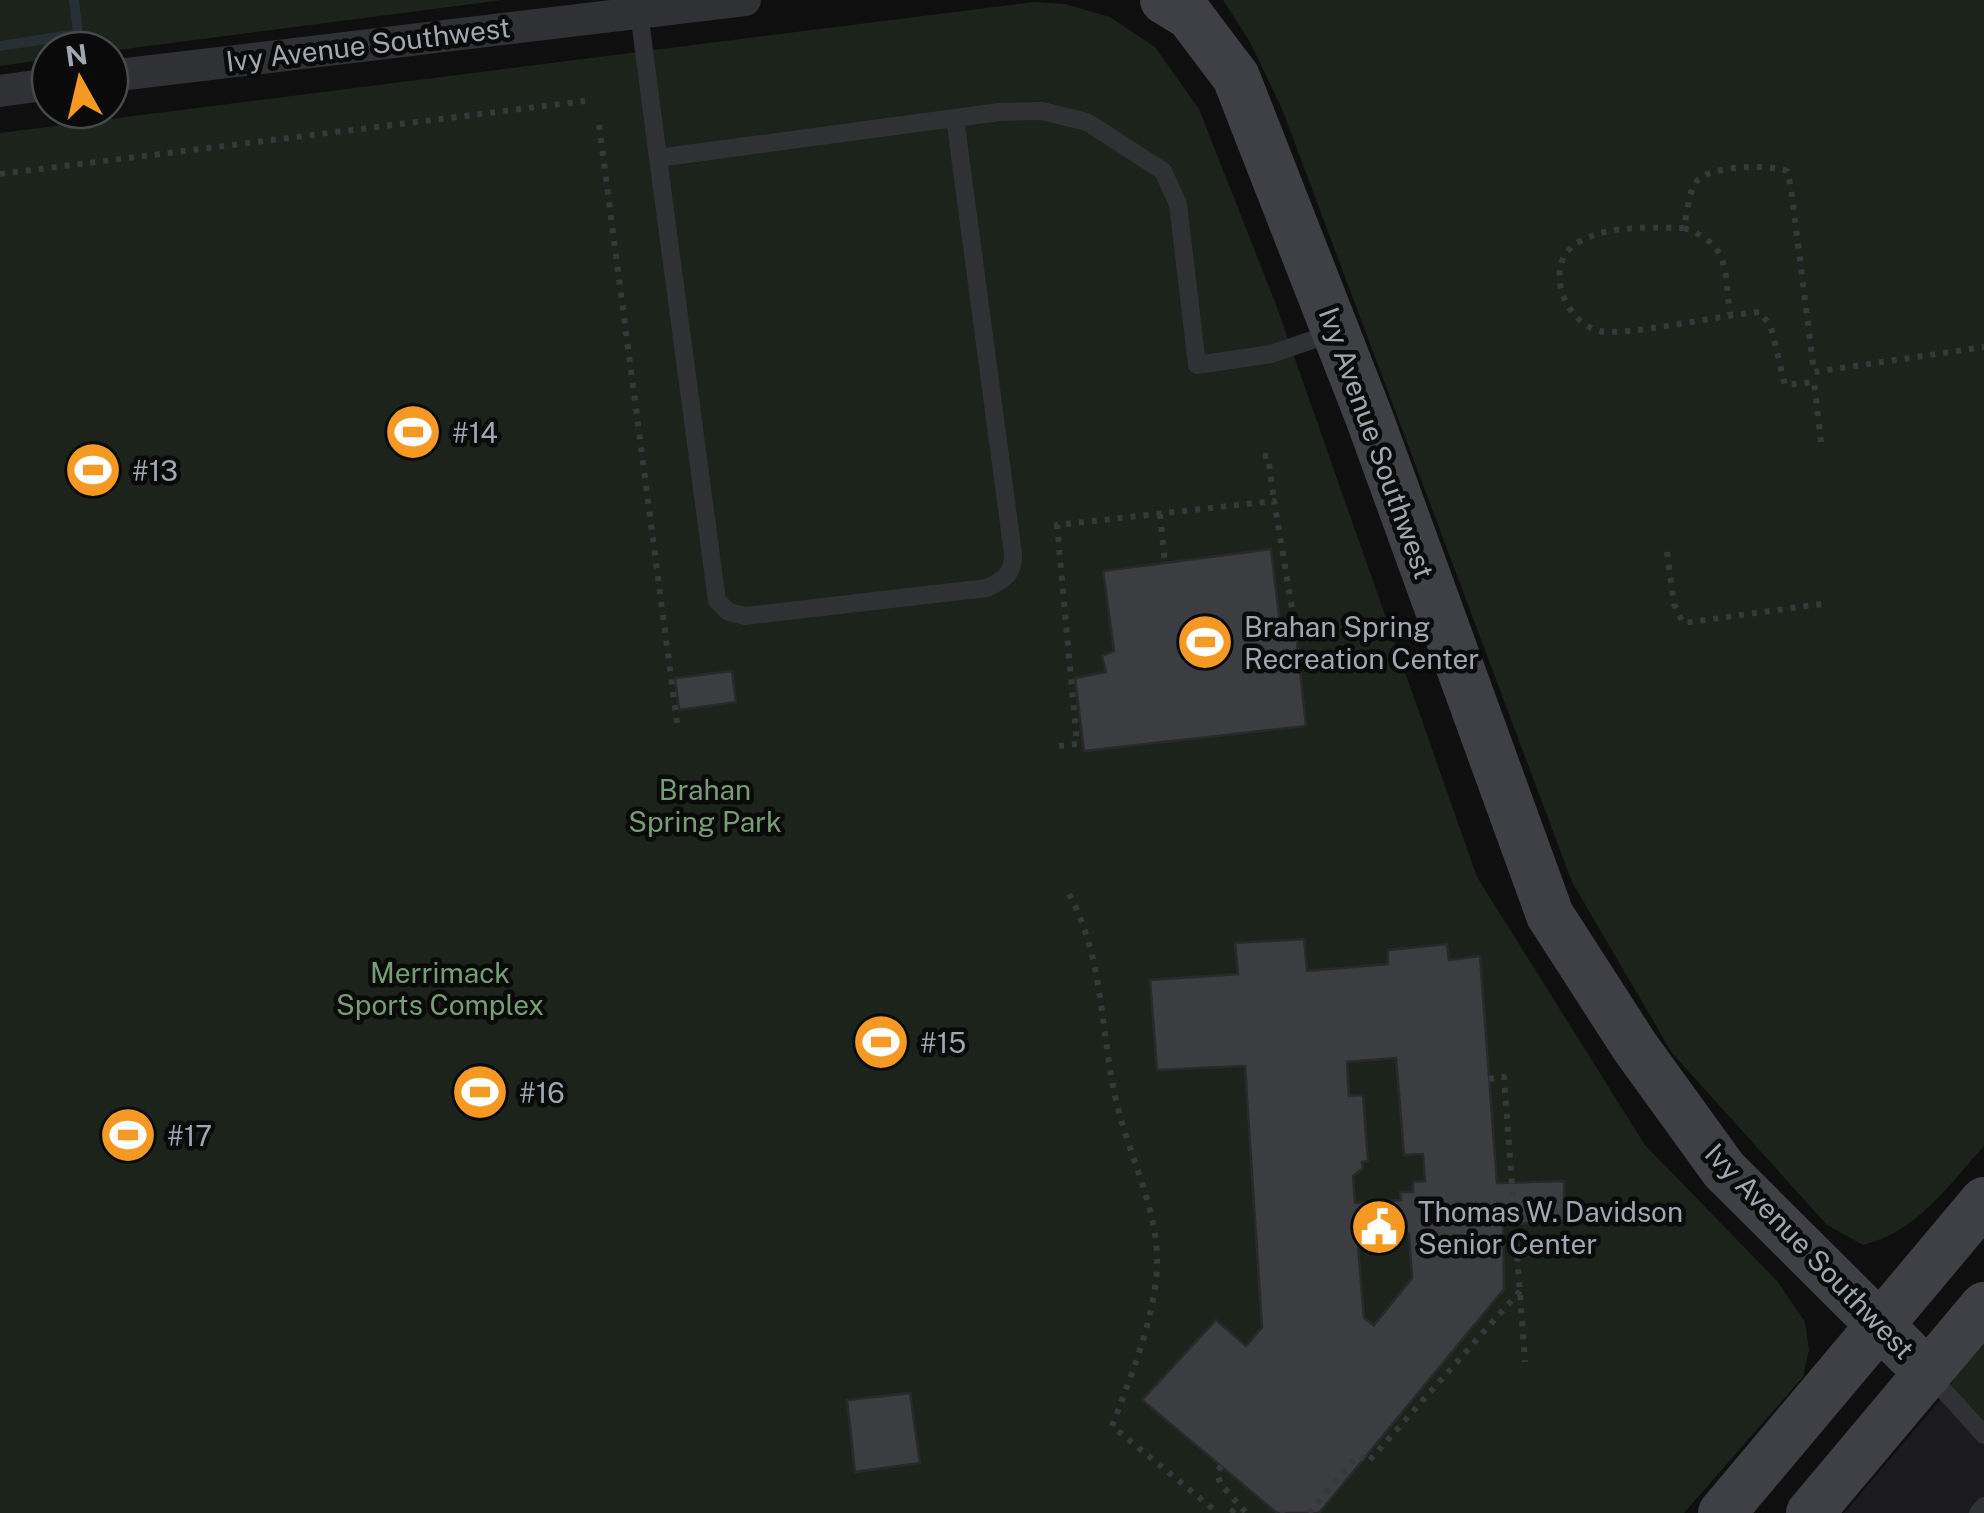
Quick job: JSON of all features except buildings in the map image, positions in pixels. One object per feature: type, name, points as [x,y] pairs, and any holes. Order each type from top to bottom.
[{"type":"street","name":"Ivy Avenue Southwest","points":[[130,74],[745,0]]},
{"type":"street","name":"Ivy Avenue Southwest","points":[[1164,0],[1190,16],[1236,77],[1337,331],[1550,915],[1635,1048],[1724,1170],[1928,1372]]},
{"type":"street","points":[[0,90],[30,86]]},
{"type":"street","points":[[1722,1513],[1984,1202]]},
{"type":"street","points":[[1810,1513],[1984,1306]]},
{"type":"lane","points":[[640,12],[717,601],[729,612],[745,616],[986,588],[1006,578],[1014,564],[956,118]]},
{"type":"lane","points":[[658,158],[956,118],[1042,112],[1087,122],[1164,171],[1178,204],[1197,365],[1271,354],[1337,331]]},
{"type":"lane","points":[[1928,1372],[1984,1435]]},
{"type":"lane","points":[[1978,1513],[1984,1506]]},
{"type":"path","points":[[0,174],[586,101]]},
{"type":"path","points":[[599,124],[678,731]]},
{"type":"path","points":[[1684,228],[1694,184],[1705,174],[1770,164],[1787,171],[1822,442]]},
{"type":"path","points":[[1730,314],[1721,252],[1707,236],[1684,228],[1612,229],[1575,244],[1560,264],[1562,294],[1577,320],[1602,332],[1760,312],[1772,327],[1785,385],[1814,382]]},
{"type":"path","points":[[1814,372],[1984,347]]},
{"type":"path","points":[[1263,456],[1268,456],[1295,626],[1280,624]]},
{"type":"path","points":[[1058,746],[1077,744],[1057,525],[1274,502]]},
{"type":"path","points":[[1160,514],[1166,564]]},
{"type":"path","points":[[1667,552],[1674,604],[1684,622],[1828,603]]},
{"type":"path","points":[[1069,894],[1086,925],[1098,970],[1120,1115],[1143,1180],[1156,1240],[1156,1279],[1141,1347],[1112,1426],[1218,1513]]},
{"type":"path","points":[[1489,1079],[1504,1077],[1525,1362]]},
{"type":"path","points":[[1309,1513],[1358,1455],[1368,1462],[1520,1291]]},
{"type":"path","points":[[1221,1466],[1217,1472],[1220,1483],[1246,1513]]},
{"type":"path","points":[[1232,1513],[1238,1505]]},
{"type":"path","points":[[1280,1513],[1288,1513]]},
{"type":"shaded area","points":[[1947,1392],[1984,1429],[1984,1513],[1844,1513]]},
{"type":"green space","points":[[0,0],[503,0],[130,48],[130,30],[30,30],[30,62],[0,66]]},
{"type":"green space","points":[[1223,0],[1984,0],[1984,1146],[1930,1206],[1900,1229],[1863,1245],[1827,1225],[1672,1053],[1572,882],[1282,109],[1250,42]]},
{"type":"green space","name":"Brahan Spring Park","points":[[1033,2],[1065,4],[1110,17],[1155,47],[1199,109],[1275,302],[1477,877],[1645,1145],[1778,1282],[1805,1322],[1809,1350],[1803,1377],[1684,1513],[0,1513],[0,133],[30,129],[130,130],[130,117]]},
{"type":"green space","points":[[1984,1325],[1984,1429],[1947,1392]]},
{"type":"waterway","points":[[0,46],[78,34],[74,0]]},
{"type":"place","name":"#14","points":[[413,432]]},
{"type":"place","name":"#13","points":[[93,470]]},
{"type":"place","name":"Brahan Spring Recreation Center","points":[[1205,642]]},
{"type":"place","name":"#15","points":[[881,1042]]},
{"type":"place","name":"#16","points":[[480,1092]]},
{"type":"place","name":"#17","points":[[128,1135]]},
{"type":"place","name":"Thomas W. Davidson Senior Center","points":[[1379,1227]]},
{"type":"park label","name":"Merrimack Sports Complex","points":[[440,988]]}]
